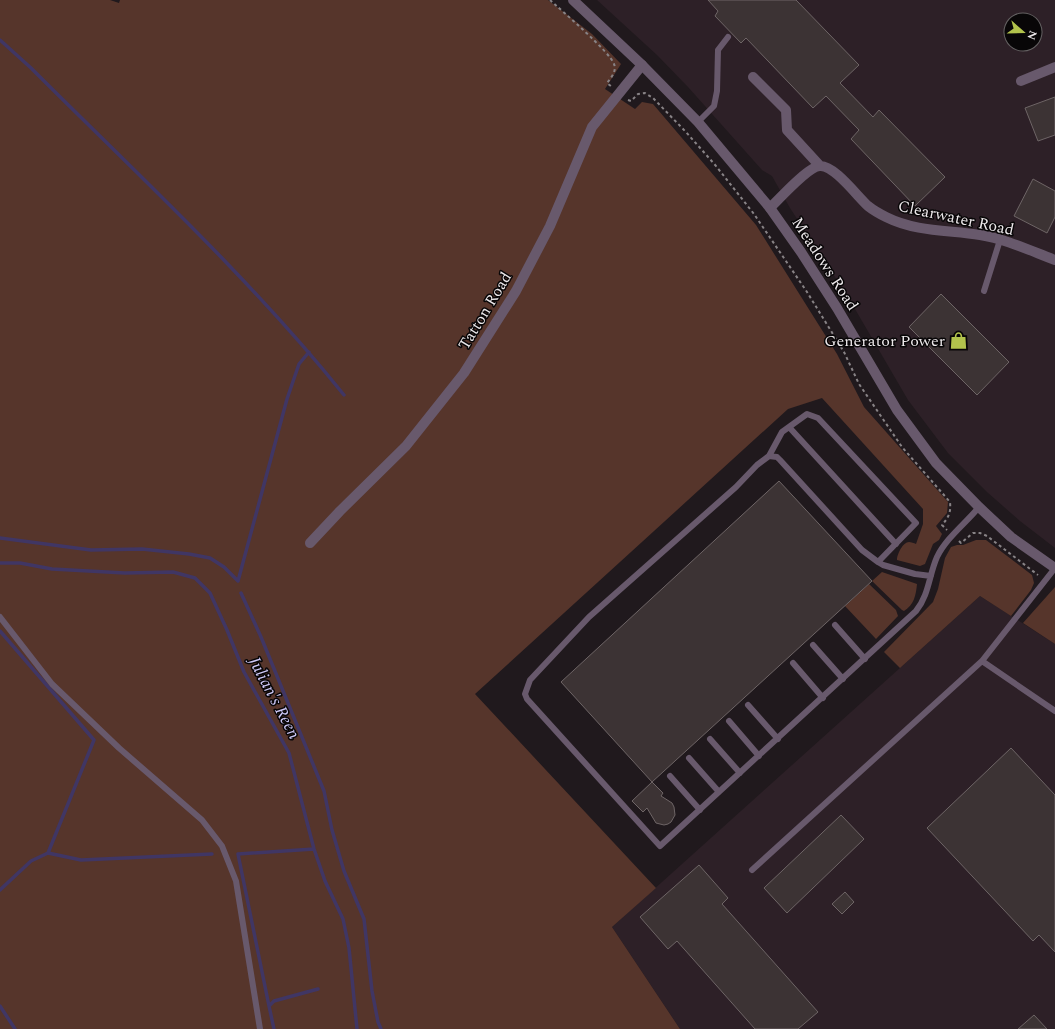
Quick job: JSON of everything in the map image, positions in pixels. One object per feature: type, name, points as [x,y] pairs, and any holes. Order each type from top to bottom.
[{"type":"street","name":"Meadows Road","points":[[573,0],[642,65],[698,122],[770,208],[801,252],[897,410],[936,463],[1011,537],[1055,568]]},
{"type":"street","name":"Tatton Road","points":[[310,543],[406,446],[464,373],[516,291],[550,226],[592,127],[642,65]]},
{"type":"street","points":[[1020,81],[1055,67]]},
{"type":"street","name":"Clearwater Road","points":[[753,77],[786,110],[787,130],[820,166],[830,169],[869,206],[885,217],[926,230],[980,235],[1000,240],[1055,260]]},
{"type":"street","points":[[770,208],[811,169],[820,166]]},
{"type":"lane","points":[[698,122],[714,106],[717,91],[718,50],[728,37]]},
{"type":"lane","points":[[984,291],[1000,240]]},
{"type":"lane","points":[[878,562],[916,523],[818,418],[807,414],[782,432],[769,456],[757,465],[736,487],[589,617],[533,676],[525,694],[527,699],[660,846],[911,618],[922,604],[938,557],[943,548],[979,507]]},
{"type":"lane","points":[[789,427],[896,544]]},
{"type":"lane","points":[[769,456],[777,457],[862,550],[878,562],[915,574],[931,576]]},
{"type":"lane","points":[[752,870],[982,661],[1044,580],[1055,568]]},
{"type":"lane","points":[[0,617],[52,684],[119,748],[202,820],[222,846],[236,881],[260,1029]]},
{"type":"lane","points":[[835,625],[865,659]]},
{"type":"lane","points":[[813,645],[843,679]]},
{"type":"lane","points":[[982,661],[1055,711]]},
{"type":"lane","points":[[793,663],[823,698]]},
{"type":"lane","points":[[748,704],[778,739]]},
{"type":"lane","points":[[729,721],[759,756]]},
{"type":"lane","points":[[710,739],[740,773]]},
{"type":"lane","points":[[689,758],[719,792]]},
{"type":"lane","points":[[670,776],[700,810]]},
{"type":"path","points":[[550,0],[607,53],[614,64],[615,70],[607,83]]},
{"type":"path","name":"Meadows Road","points":[[631,101],[638,94],[645,93],[653,98],[716,166],[754,214],[807,292],[844,352],[859,384],[887,426],[902,447],[950,502],[951,510],[949,517],[942,525]]},
{"type":"path","points":[[961,544],[973,533],[987,536],[1044,580]]},
{"type":"shaded area","points":[[0,0],[110,0],[119,3],[120,0],[548,0],[592,34],[621,64],[605,89],[635,109],[642,102],[653,104],[756,225],[837,354],[864,407],[948,502],[947,513],[936,526],[942,534],[939,540],[933,544],[925,564],[920,566],[897,560],[899,552],[905,544],[909,542],[916,544],[923,524],[923,509],[822,398],[788,409],[475,694],[656,888],[612,927],[680,1029],[0,1029]]},
{"type":"shaded area","points":[[597,0],[1055,0],[1055,548],[1020,521],[987,492],[948,453],[908,400],[848,297],[790,208],[772,176],[762,170],[688,87],[657,55]]},
{"type":"shaded area","points":[[976,540],[986,540],[1032,575],[1034,583],[1031,590],[1011,616],[980,596],[900,668],[884,652],[933,602],[938,589],[945,558],[951,547],[963,545]]},
{"type":"shaded area","points":[[882,572],[917,584],[914,599],[910,606],[904,611],[872,581]]},
{"type":"shaded area","points":[[869,584],[896,610],[898,616],[876,639],[845,606]]},
{"type":"shaded area","points":[[1055,587],[1055,644],[1023,623]]},
{"type":"shaded area","points":[[980,596],[1055,644],[1055,1029],[680,1029],[612,927]]},
{"type":"building","points":[[708,0],[796,0],[859,65],[840,83],[873,117],[879,110],[945,177],[915,206],[851,139],[859,130],[826,96],[813,108],[746,38],[741,43],[715,16],[718,11]]},
{"type":"building","points":[[1055,97],[1055,135],[1038,141],[1025,108]]},
{"type":"building","points":[[1033,179],[1055,191],[1055,217],[1047,233],[1014,216]]},
{"type":"building","points":[[941,294],[1009,362],[977,395],[909,327]]},
{"type":"building","points":[[779,481],[872,581],[652,782],[561,682]]},
{"type":"building","points":[[1011,748],[1055,795],[1055,952],[1039,935],[1033,941],[927,828]]},
{"type":"building","points":[[652,782],[663,793],[661,796],[672,803],[674,807],[675,815],[668,824],[664,825],[656,823],[647,808],[643,812],[632,801]]},
{"type":"building","points":[[841,815],[864,839],[787,913],[764,888]]},
{"type":"building","points":[[699,865],[728,898],[722,904],[818,1012],[798,1029],[755,1029],[677,941],[668,949],[640,917]]},
{"type":"building","points":[[845,892],[854,902],[842,914],[832,904]]},
{"type":"building","points":[[1034,1015],[1047,1029],[1018,1029]]},
{"type":"waterway","points":[[0,40],[31,68],[192,227],[270,309],[308,351],[344,395]]},
{"type":"waterway","points":[[0,538],[91,550],[142,549],[189,554],[210,558],[224,567],[238,581],[287,399],[299,364],[309,352]]},
{"type":"waterway","name":"Julian's Reen","points":[[0,563],[20,563],[52,569],[125,573],[173,572],[195,578],[210,593],[244,672],[289,753],[314,849],[325,881],[343,919],[349,948],[357,1029]]},
{"type":"waterway","points":[[241,593],[261,637],[324,791],[332,830],[344,871],[364,919],[372,991],[378,1022],[381,1029]]},
{"type":"waterway","points":[[0,631],[94,740],[48,853]]},
{"type":"waterway","points":[[269,1006],[238,854],[314,849]]},
{"type":"waterway","points":[[0,890],[31,861],[48,853],[81,860],[212,854]]},
{"type":"waterway","points":[[274,1029],[269,1006],[274,1001],[318,989]]},
{"type":"waterway","points":[[0,1006],[15,1029]]},
{"type":"place","name":"Generator Power","points":[[958,341]]}]
